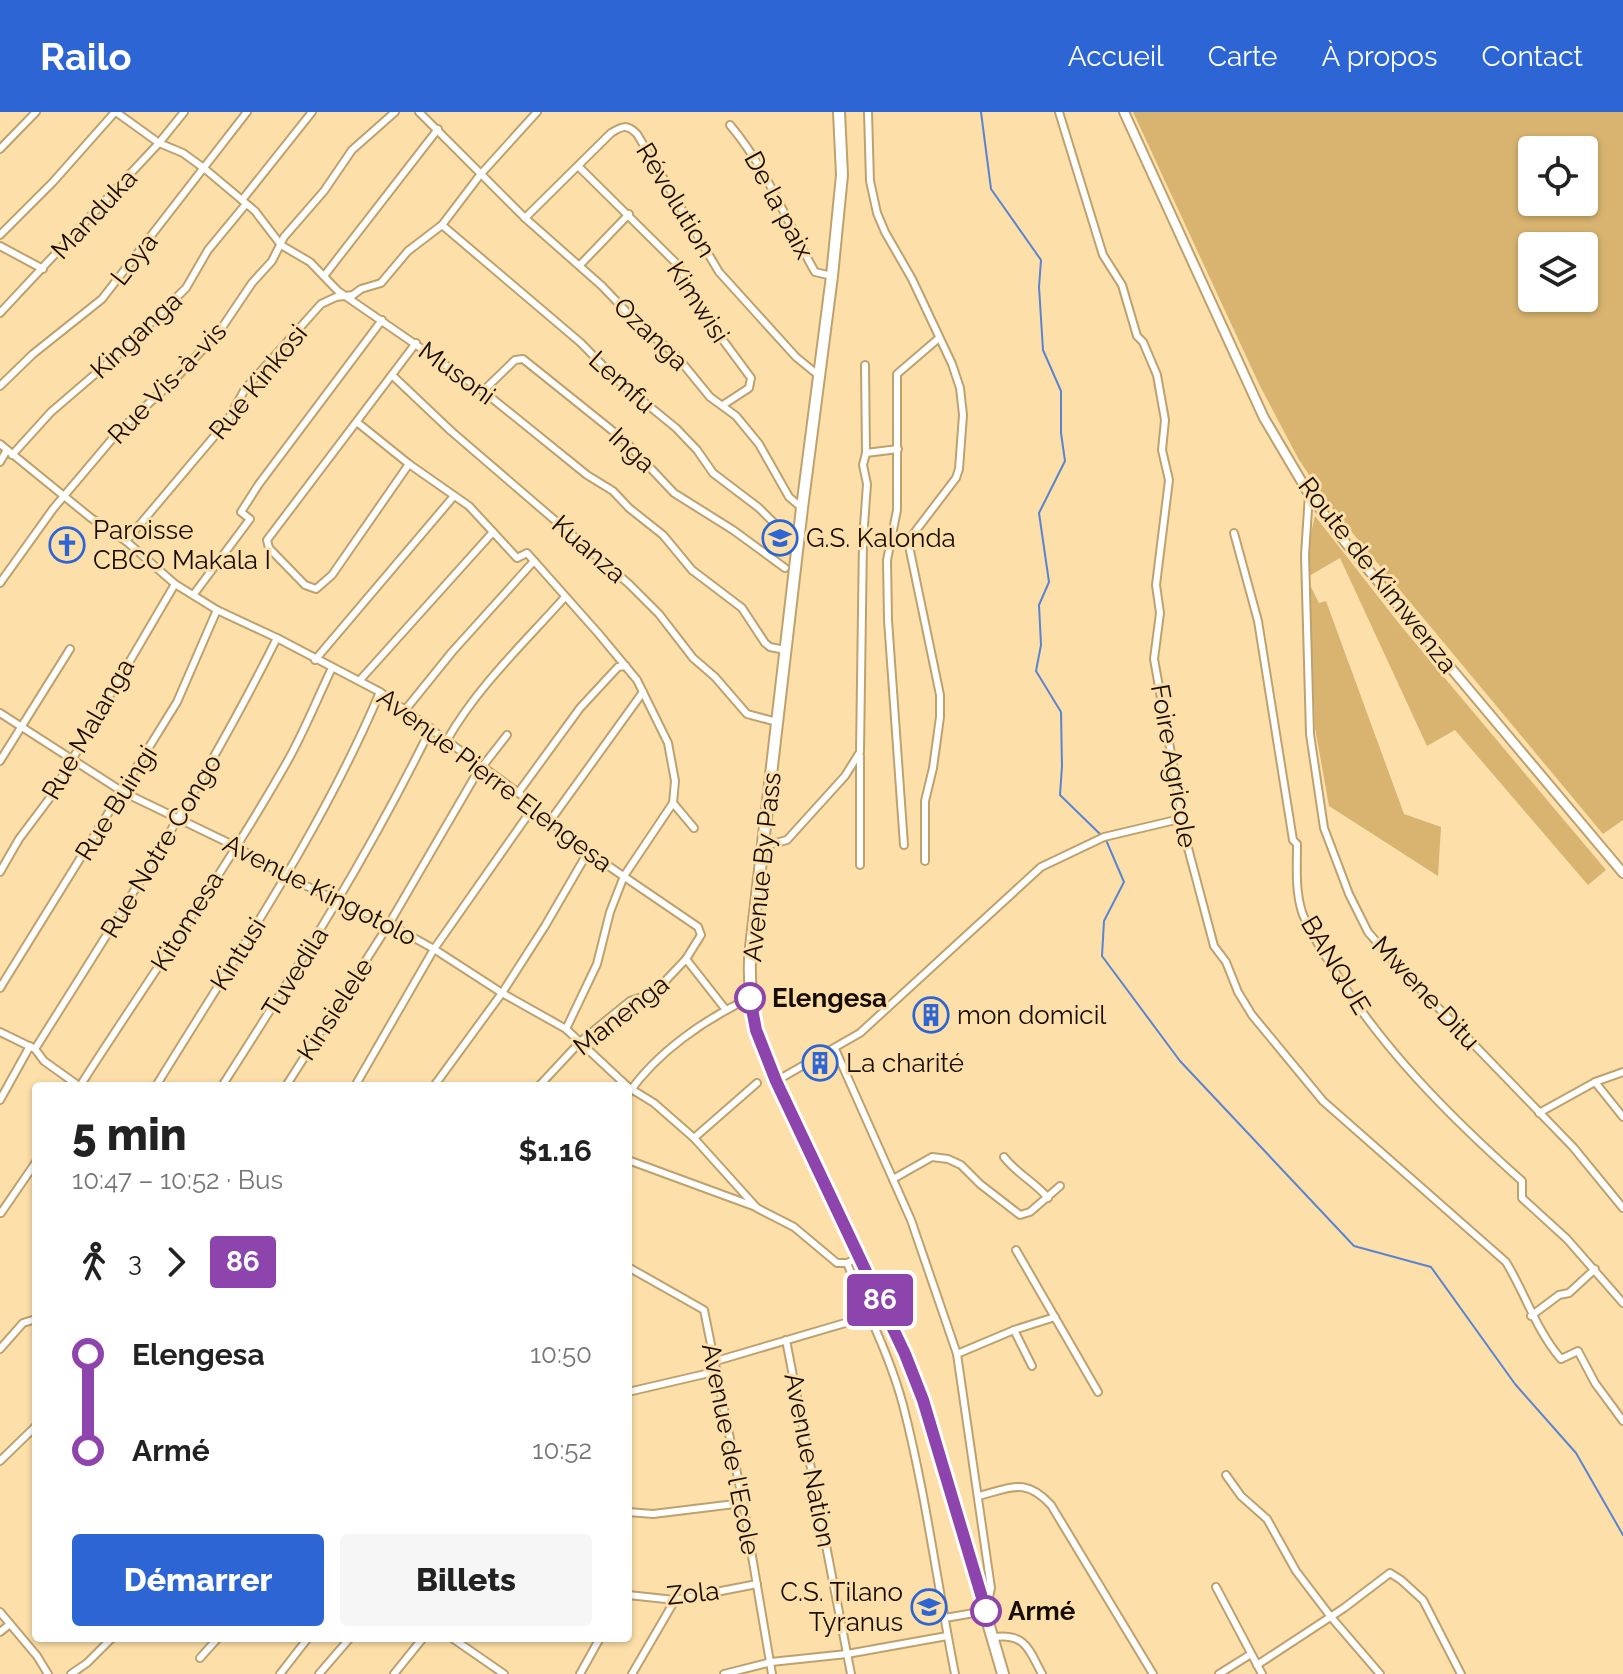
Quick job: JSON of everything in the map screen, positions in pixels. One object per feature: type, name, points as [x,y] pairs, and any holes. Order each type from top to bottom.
[{"type":"highway","name":"Avenue By Pass","points":[[839,112],[842,175],[832,276],[750,957],[750,998],[756,1030],[776,1081],[905,1354],[923,1400],[1003,1674]]},
{"type":"street","points":[[0,149],[36,112]]},
{"type":"street","points":[[0,235],[116,112]]},
{"type":"street","name":"Musoni","points":[[116,112],[159,143],[183,153],[205,169],[265,221],[281,245],[295,252],[344,295],[483,391],[587,475],[613,491],[663,535],[692,570],[742,608],[765,643],[785,650]]},
{"type":"street","name":"Manduka","points":[[0,313],[159,143],[184,112]]},
{"type":"street","name":"Loya","points":[[0,386],[33,354],[102,299],[247,112]]},
{"type":"street","name":"Kinganga","points":[[0,462],[186,288],[208,250],[312,112]]},
{"type":"street","name":"Rue Vis-à-vis","points":[[0,583],[63,497],[118,432],[175,379],[219,332],[252,283],[272,261],[284,237],[324,191],[352,150],[395,112]]},
{"type":"street","name":"Ozanga","points":[[419,112],[525,218],[580,265],[641,327],[674,353],[710,397],[723,405],[759,444],[789,497],[802,508]]},
{"type":"street","name":"Rue Kinkosi","points":[[126,541],[228,420],[245,389],[321,304],[381,283],[408,251],[442,225],[480,175],[537,112]]},
{"type":"street","points":[[868,112],[870,181],[877,213],[909,272],[956,376],[963,415],[956,478],[911,537],[909,546],[940,695],[933,768],[925,801],[925,861]]},
{"type":"street","name":"Foire Agricole","points":[[1059,112],[1103,255],[1122,285],[1137,336],[1143,342],[1157,375],[1163,412],[1162,450],[1167,463],[1168,499],[1156,585],[1160,613],[1153,657],[1188,848],[1214,946],[1226,962],[1238,992],[1252,1015],[1323,1101],[1506,1262],[1549,1346],[1561,1359],[1578,1351],[1595,1383],[1623,1421]]},
{"type":"street","name":"Route de Kimwenza","points":[[1124,112],[1264,418],[1309,494],[1345,542],[1623,873]]},
{"type":"street","name":"De la paix","points":[[730,125],[749,147],[769,180],[791,230],[801,242],[815,272],[832,276]]},
{"type":"street","name":"Révolution","points":[[525,218],[619,128],[626,126],[634,130],[719,272],[796,357],[818,375]]},
{"type":"street","points":[[324,276],[438,129]]},
{"type":"street","name":"Kimwisi","points":[[578,166],[677,264],[714,328],[751,378],[749,388],[723,405]]},
{"type":"street","points":[[580,265],[629,214]]},
{"type":"street","name":"Lemfu","points":[[442,225],[676,428],[713,473],[759,508],[787,536],[798,541]]},
{"type":"street","points":[[0,246],[43,269]]},
{"type":"street","points":[[194,594],[250,519],[241,512],[382,320]]},
{"type":"street","points":[[904,845],[889,634],[887,560],[897,510],[897,374],[939,338]]},
{"type":"street","points":[[409,464],[332,575],[316,589],[305,585],[269,548],[267,540],[416,343]]},
{"type":"street","name":"Inga","points":[[483,391],[515,360],[523,359],[624,440],[674,493],[785,568]]},
{"type":"street","points":[[860,865],[863,540],[867,484],[863,465],[866,453],[865,365]]},
{"type":"street","name":"Kuanza","points":[[393,376],[451,431],[629,584],[747,714],[777,722]]},
{"type":"street","points":[[358,423],[469,506],[517,558],[527,553],[626,666],[643,692],[668,743],[675,781],[673,803],[624,876],[610,912],[597,964],[566,1029]]},
{"type":"street","name":"Avenue Pierre Elengesa","points":[[0,444],[63,497],[126,541],[175,584],[217,610],[360,680],[406,709],[524,797],[530,812],[550,821],[588,852],[694,923],[701,931],[698,940]]},
{"type":"street","points":[[866,453],[898,449]]},
{"type":"street","name":"Mwene Ditu","points":[[1309,494],[1305,555],[1310,734],[1324,828],[1349,894],[1370,935],[1422,994],[1573,1147],[1623,1208]]},
{"type":"street","points":[[315,660],[454,496]]},
{"type":"street","points":[[360,680],[493,532]]},
{"type":"street","name":"BANQUE","points":[[1234,533],[1258,621],[1293,840],[1297,844],[1301,908],[1313,935],[1355,1006],[1468,1133],[1522,1181],[1522,1198],[1567,1239],[1623,1303]]},
{"type":"street","points":[[406,709],[452,652],[534,561]]},
{"type":"street","name":"Rue Malanga","points":[[0,872],[73,758],[175,584]]},
{"type":"street","points":[[447,740],[462,713],[483,686],[565,597]]},
{"type":"street","name":"Rue Buingi","points":[[0,988],[177,702],[217,610]]},
{"type":"street","name":"Rue Notre Congo","points":[[0,1100],[179,820],[237,719],[277,638]]},
{"type":"street","points":[[0,761],[70,649]]},
{"type":"street","points":[[518,793],[580,708],[618,667],[626,666]]},
{"type":"street","name":"Kitomesa","points":[[83,1082],[171,950],[289,759],[332,668]]},
{"type":"street","name":"Kintusi","points":[[159,1082],[287,877],[353,757],[380,692]]},
{"type":"street","points":[[550,821],[643,692]]},
{"type":"street","name":"Avenue Kingotolo","points":[[0,713],[123,792],[434,949],[566,1029],[622,1082]]},
{"type":"street","name":"Tuvedila","points":[[225,1082],[339,902],[431,728]]},
{"type":"street","name":"Kinsielele","points":[[289,1082],[389,924],[482,766],[507,735]]},
{"type":"street","points":[[764,846],[785,841],[798,829],[845,776],[860,752]]},
{"type":"street","points":[[673,803],[694,828]]},
{"type":"street","points":[[357,1082],[434,949],[530,812]]},
{"type":"street","points":[[776,1081],[835,1049],[868,1025],[1041,867],[1104,837],[1184,818]]},
{"type":"street","points":[[437,1082],[502,993],[588,852]]},
{"type":"street","name":"Manenga","points":[[543,1082],[581,1041],[630,1001],[654,993],[686,959],[698,940]]},
{"type":"street","points":[[686,959],[726,1010]]},
{"type":"street","points":[[632,1086],[681,1040],[750,998]]},
{"type":"street","points":[[0,1032],[33,1048],[44,1061],[74,1082]]},
{"type":"street","points":[[835,1049],[915,1232],[957,1354],[991,1588],[986,1611],[945,1618]]},
{"type":"street","points":[[1539,1113],[1595,1082],[1623,1072]]},
{"type":"street","points":[[1595,1082],[1623,1117]]},
{"type":"street","points":[[694,1138],[757,1083]]},
{"type":"street","name":"Avenue Kingotolo","points":[[632,1091],[654,1103],[694,1138],[757,1208],[794,1227],[833,1260],[847,1263]]},
{"type":"street","points":[[893,1179],[932,1157],[948,1159],[961,1165],[1020,1215],[1030,1212],[1060,1186]]},
{"type":"street","points":[[1004,1157],[1024,1177],[1038,1185],[1048,1198]]},
{"type":"street","points":[[632,1161],[757,1208]]},
{"type":"street","points":[[1,1213],[32,1168]]},
{"type":"street","points":[[1016,1250],[1098,1392]]},
{"type":"street","points":[[858,1258],[847,1263],[892,1369],[903,1404],[922,1484],[955,1674]]},
{"type":"street","name":"Avenue de l'Ecole","points":[[632,1269],[702,1308],[718,1371],[772,1674]]},
{"type":"street","points":[[1531,1316],[1559,1295],[1569,1293],[1595,1269]]},
{"type":"street","points":[[716,1361],[869,1316]]},
{"type":"street","points":[[957,1354],[1055,1317]]},
{"type":"street","points":[[0,1349],[23,1323],[32,1320]]},
{"type":"street","points":[[1014,1330],[1032,1366]]},
{"type":"street","name":"Avenue Nation","points":[[786,1340],[851,1674]]},
{"type":"street","points":[[632,1391],[718,1371]]},
{"type":"street","points":[[0,1461],[32,1430]]},
{"type":"street","points":[[1226,1475],[1241,1496],[1267,1519],[1278,1535],[1284,1552],[1331,1617],[1380,1674]]},
{"type":"street","points":[[978,1496],[1024,1486],[1041,1495],[1051,1505],[1153,1674]]},
{"type":"street","points":[[632,1512],[653,1514],[743,1503]]},
{"type":"street","points":[[1257,1665],[1331,1617],[1390,1573],[1423,1600],[1461,1674]]},
{"type":"street","name":"Zola","points":[[632,1595],[675,1600],[757,1584]]},
{"type":"street","points":[[1216,1587],[1262,1674]]},
{"type":"street","points":[[632,1674],[675,1600]]},
{"type":"street","points":[[0,1612],[48,1674]]},
{"type":"street","points":[[0,1632],[10,1624]]},
{"type":"street","points":[[994,1637],[1010,1635],[1020,1639],[1042,1674]]},
{"type":"street","points":[[724,1674],[771,1662],[847,1654],[947,1636]]},
{"type":"street","points":[[71,1674],[108,1642]]},
{"type":"street","points":[[200,1658],[214,1642]]},
{"type":"street","points":[[280,1674],[305,1642]]},
{"type":"street","points":[[319,1674],[347,1642]]},
{"type":"street","points":[[394,1674],[420,1642]]},
{"type":"street","points":[[458,1642],[504,1674]]},
{"type":"street","points":[[580,1674],[598,1642]]},
{"type":"street","points":[[1219,1674],[1251,1654]]},
{"type":"shaded area","points":[[1133,112],[1623,112],[1623,820],[1603,834],[1335,512],[1299,460],[1259,384]]},
{"type":"shaded area","points":[[1315,516],[1401,626],[1606,870],[1588,885],[1455,730],[1427,746],[1340,558],[1309,576],[1309,583],[1319,603],[1326,601],[1404,814],[1441,827],[1438,876],[1329,806],[1315,728],[1307,550]]},
{"type":"waterway","points":[[981,112],[991,189],[1041,260],[1039,287],[1043,350],[1061,391],[1065,461],[1039,513],[1049,582],[1039,605],[1041,645],[1036,671],[1061,712],[1060,795],[1101,835]]},
{"type":"waterway","points":[[1106,840],[1124,882],[1104,921],[1102,956],[1180,1061],[1354,1246],[1431,1267],[1515,1384],[1576,1453],[1623,1535]]},
{"type":"bus line","name":"86","points":[[750,998],[756,1030],[776,1081],[905,1354],[923,1400],[986,1611]]},
{"type":"place","name":"G.S. Kalonda","points":[[780,538]]},
{"type":"place","name":"Paroisse CBCO Makala I","points":[[67,545]]},
{"type":"place","name":"Elengesa","points":[[750,998]]},
{"type":"place","name":"mon domicil","points":[[931,1015]]},
{"type":"place","name":"La charité","points":[[820,1063]]},
{"type":"place","name":"C.S. Tilano Tyranus","points":[[929,1607]]},
{"type":"place","name":"Armé","points":[[986,1611]]}]
